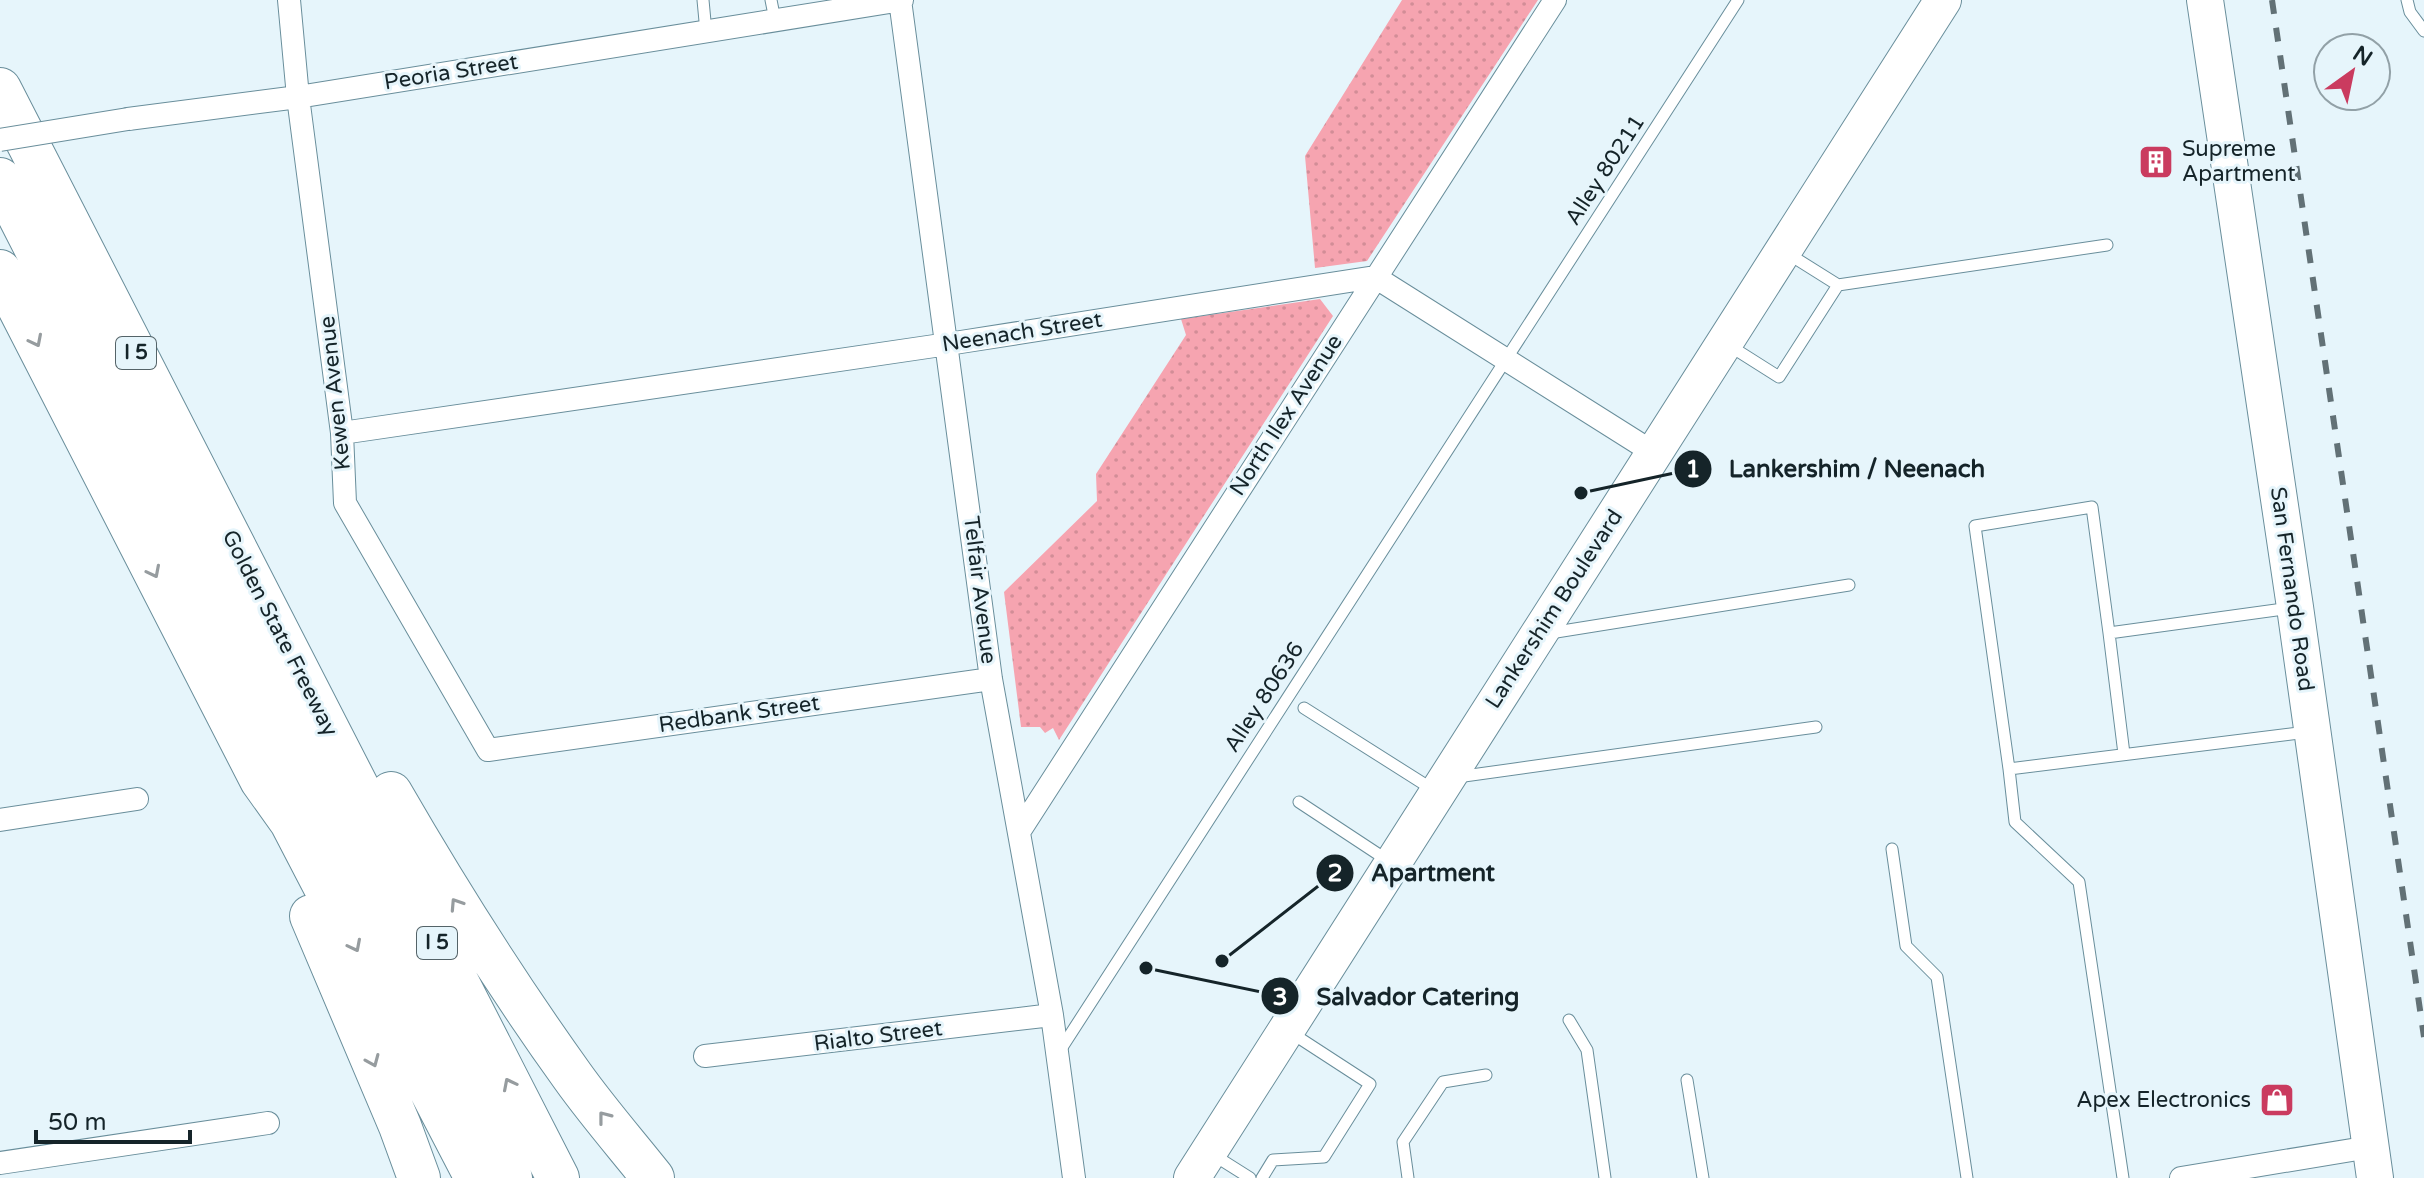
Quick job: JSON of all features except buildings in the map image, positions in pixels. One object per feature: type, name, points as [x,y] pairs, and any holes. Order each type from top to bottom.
[{"type":"highway","name":"Golden State Freeway","points":[[0,89],[558,1178]]},
{"type":"highway","points":[[0,142],[526,1178]]},
{"type":"highway","points":[[0,179],[511,1178]]},
{"type":"highway","points":[[0,271],[261,780],[301,892],[419,1178]]},
{"type":"highway","points":[[318,706],[383,780],[449,894],[503,977],[574,1080],[653,1178]]},
{"type":"highway","points":[[261,780],[291,822],[476,1178]]},
{"type":"main road","name":"Lankershim Boulevard","points":[[1200,1165],[1943,0]]},
{"type":"main road","name":"San Fernando Road","points":[[2205,0],[2295,607],[2372,1162]]},
{"type":"street","name":"Kewen Avenue","points":[[289,0],[298,97],[342,433],[345,503],[488,750]]},
{"type":"street","name":"Peoria Street","points":[[0,142],[128,119],[298,97],[706,32],[773,10],[901,0]]},
{"type":"street","name":"Telfair Avenue","points":[[901,0],[991,679],[1052,1015],[1074,1178]]},
{"type":"street","name":"North Ilex Avenue","points":[[1019,832],[1555,0]]},
{"type":"street","name":"Neenach Street","points":[[342,433],[948,344],[1375,277]]},
{"type":"street","points":[[1375,277],[1654,453]]},
{"type":"street","name":"Redbank Street","points":[[488,750],[991,679]]},
{"type":"street","points":[[0,820],[137,799]]},
{"type":"street","name":"Rialto Street","points":[[705,1056],[1052,1015]]},
{"type":"street","points":[[0,1163],[268,1123]]},
{"type":"street","points":[[2181,1178],[2372,1162]]},
{"type":"lane","points":[[703,0],[706,32]]},
{"type":"lane","name":"Alley 80211","points":[[1505,361],[1738,0]]},
{"type":"lane","points":[[2407,0],[2410,12],[2424,31]]},
{"type":"lane","points":[[1783,251],[1838,285],[2107,245]]},
{"type":"lane","points":[[1725,342],[1779,377],[1838,285]]},
{"type":"lane","name":"Alley 80636","points":[[1057,1055],[1505,361]]},
{"type":"lane","points":[[2123,1178],[2079,882],[2015,822],[1975,526],[2092,507],[2124,754]]},
{"type":"lane","points":[[1537,635],[1849,585]]},
{"type":"lane","points":[[2109,633],[2295,607]]},
{"type":"lane","points":[[1304,708],[1441,785],[1816,727]]},
{"type":"lane","points":[[2009,769],[2311,731]]},
{"type":"lane","points":[[1299,802],[1391,863]]},
{"type":"lane","points":[[1892,849],[1906,946],[1937,977],[1967,1178]]},
{"type":"lane","points":[[1569,1020],[1587,1050],[1605,1178]]},
{"type":"lane","points":[[1262,1178],[1273,1160],[1324,1157],[1370,1084],[1286,1030]]},
{"type":"lane","points":[[1408,1178],[1403,1142],[1443,1082],[1486,1075]]},
{"type":"lane","points":[[1687,1080],[1703,1178]]},
{"type":"lane","points":[[1200,1165],[1250,1178]]},
{"type":"shaded area","points":[[1402,0],[1538,0],[1367,261],[1315,268],[1305,156]]},
{"type":"shaded area","points":[[1320,299],[1333,316],[1059,740],[1053,728],[1045,733],[1040,727],[1021,727],[1004,592],[1097,501],[1096,474],[1186,335],[1181,319]]},
{"type":"railway","points":[[2272,0],[2424,1037]]},
{"type":"place","name":"Supreme Apartment","points":[[2156,162]]},
{"type":"place","name":"Lankershim / Neenach","points":[[1581,493]]},
{"type":"place","name":"Apartment","points":[[1222,961]]},
{"type":"place","name":"Salvador Catering","points":[[1146,968]]},
{"type":"place","name":"Apex Electronics","points":[[2277,1100]]}]
